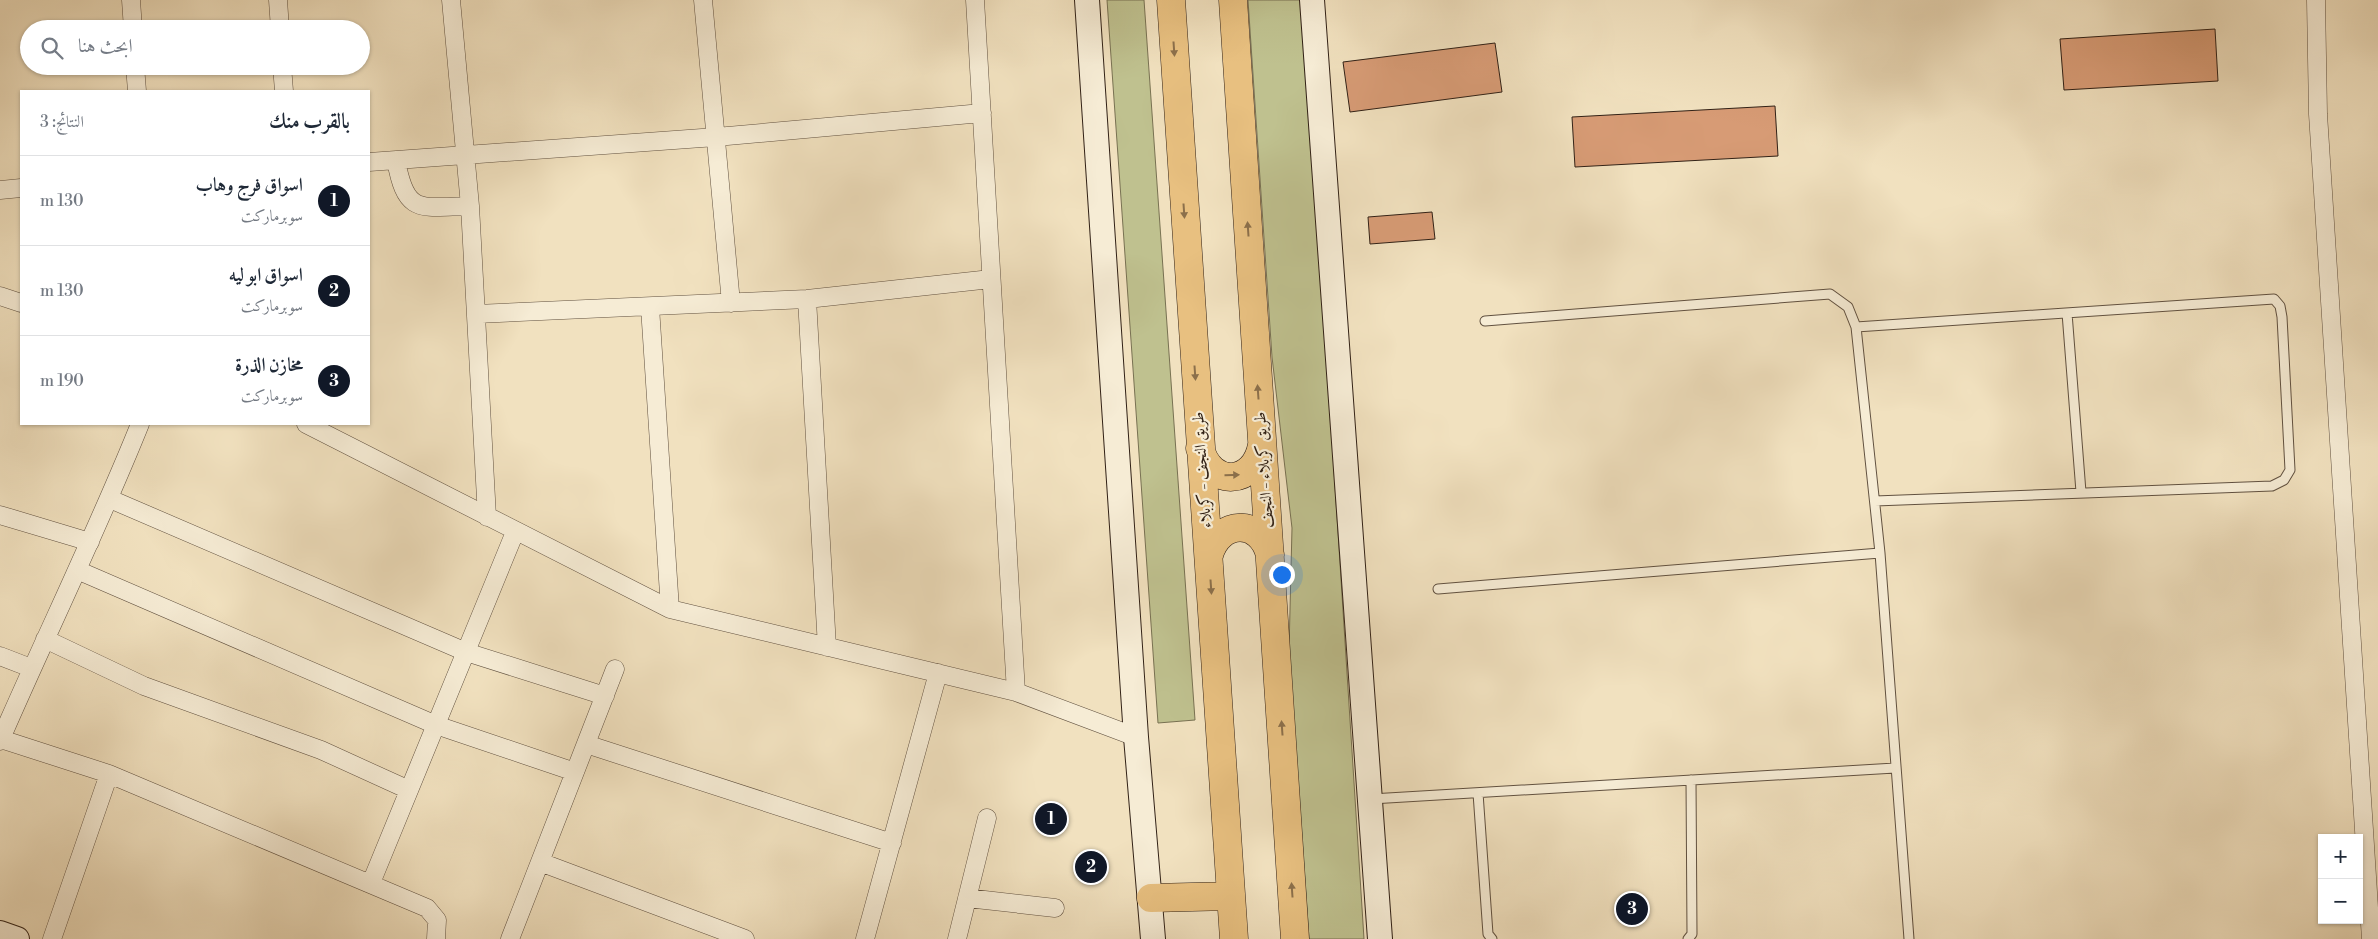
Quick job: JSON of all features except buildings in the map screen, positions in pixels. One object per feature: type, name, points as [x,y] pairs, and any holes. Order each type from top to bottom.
[{"type":"highway","name":"طريق النجف - كربلاء","points":[[1171,0],[1234,939]]},
{"type":"highway","name":"طريق كربلاء - النجف","points":[[1233,0],[1296,939]]},
{"type":"highway","points":[[1200,448],[1202,458],[1208,467],[1217,474],[1227,477],[1242,474],[1255,465],[1260,456],[1262,445]]},
{"type":"highway","points":[[1209,555],[1216,539],[1222,533],[1239,528],[1257,533],[1268,547],[1270,556]]},
{"type":"highway","points":[[1151,898],[1231,896]]},
{"type":"main road","points":[[1087,0],[1136,737],[1153,939]]},
{"type":"main road","points":[[1312,0],[1380,939]]},
{"type":"main road","points":[[0,933],[17,939]]},
{"type":"street","points":[[131,0],[132,20]]},
{"type":"street","points":[[278,0],[279,20]]},
{"type":"street","points":[[451,0],[470,206],[487,517]]},
{"type":"street","points":[[703,0],[732,303]]},
{"type":"street","points":[[975,0],[1016,692]]},
{"type":"street","points":[[2316,0],[2318,114],[2371,939]]},
{"type":"street","points":[[136,75],[137,90]]},
{"type":"street","points":[[283,75],[284,90]]},
{"type":"street","points":[[370,162],[716,137],[982,113]]},
{"type":"street","points":[[396,160],[402,190],[415,204],[423,206],[470,206]]},
{"type":"street","points":[[0,190],[20,188]]},
{"type":"street","points":[[476,314],[806,299],[992,279]]},
{"type":"street","points":[[0,296],[20,303]]},
{"type":"street","points":[[806,299],[827,646]]},
{"type":"street","points":[[650,306],[670,609]]},
{"type":"street","points":[[140,425],[110,499],[31,668],[0,740],[109,774],[427,908],[437,920],[436,939]]},
{"type":"street","points":[[308,425],[515,532],[670,609],[1016,692],[1136,737]]},
{"type":"street","points":[[110,499],[466,652],[604,696]]},
{"type":"street","points":[[0,515],[90,542]]},
{"type":"street","points":[[371,883],[515,532]]},
{"type":"street","points":[[77,570],[436,725],[575,772]]},
{"type":"street","points":[[45,639],[144,686],[321,750],[409,790]]},
{"type":"street","points":[[0,656],[31,668]]},
{"type":"street","points":[[510,939],[615,669]]},
{"type":"street","points":[[865,939],[938,673]]},
{"type":"street","points":[[586,744],[892,843]]},
{"type":"street","points":[[52,939],[109,774]]},
{"type":"street","points":[[957,939],[987,818]]},
{"type":"street","points":[[540,862],[745,939]]},
{"type":"street","points":[[967,898],[1055,908]]},
{"type":"lane","points":[[1485,320],[1830,294],[1848,308],[1856,327],[1880,554],[1909,939]]},
{"type":"lane","points":[[1856,327],[2274,299],[2280,306],[2282,316],[2290,470],[2284,480],[2272,486],[1874,501]]},
{"type":"lane","points":[[2067,313],[2082,492]]},
{"type":"lane","points":[[1438,589],[1880,554]]},
{"type":"lane","points":[[1371,799],[1895,768]]},
{"type":"lane","points":[[1688,939],[1692,934],[1691,780]]},
{"type":"lane","points":[[1478,793],[1488,934],[1492,939]]},
{"type":"green space","points":[[1107,0],[1144,0],[1195,720],[1158,723]]},
{"type":"green space","points":[[1248,0],[1304,0],[1364,939],[1309,939],[1289,651],[1292,528],[1272,357]]},
{"type":"place","name":"اسواق فرج وهاب","points":[[1051,819]]},
{"type":"place","name":"اسواق ابو ليه","points":[[1091,867]]},
{"type":"place","name":"مخازن الذرة","points":[[1632,909]]}]
